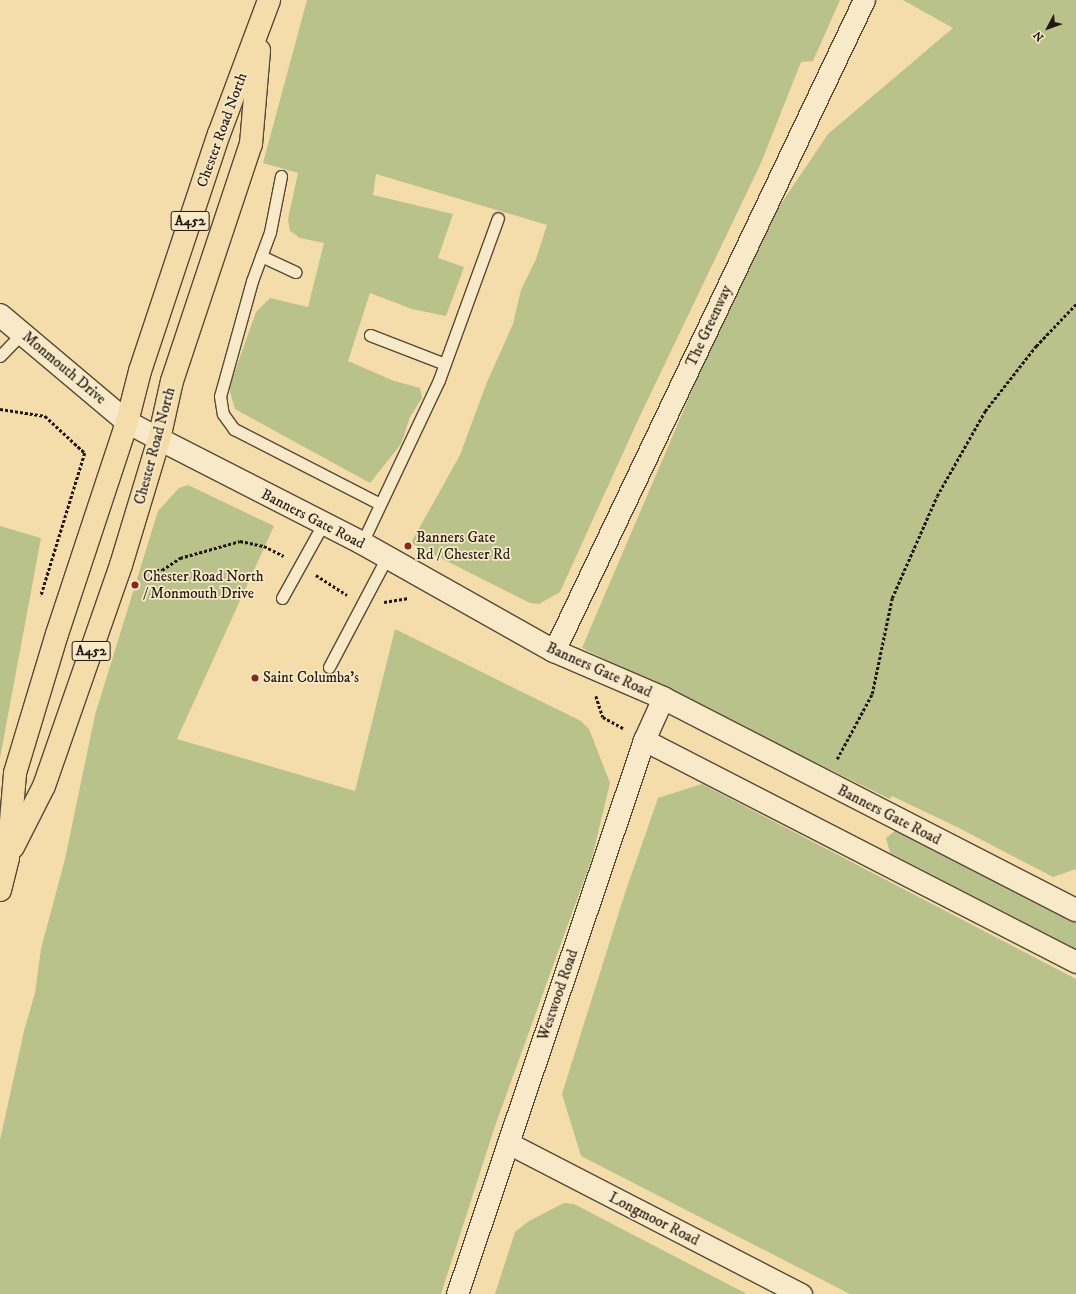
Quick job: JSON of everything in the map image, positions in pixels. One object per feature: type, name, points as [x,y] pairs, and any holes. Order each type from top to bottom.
[{"type":"highway","name":"Chester Road North","points":[[0,890],[8,857],[15,773],[57,634],[127,422],[140,371],[219,134],[269,0]]},
{"type":"highway","name":"Chester Road North","points":[[8,857],[44,786],[121,565],[159,439],[172,381],[250,144],[261,24]]},
{"type":"street","name":"The Greenway","points":[[554,651],[864,0]]},
{"type":"street","name":"Monmouth Drive","points":[[0,315],[127,422]]},
{"type":"street","name":"Banners Gate Road","points":[[127,422],[362,543],[554,651],[663,698],[825,783],[1076,910]]},
{"type":"street","name":"Westwood Road","points":[[457,1294],[644,740],[663,698]]},
{"type":"street","points":[[644,740],[1076,962]]},
{"type":"street","name":"Longmoor Road","points":[[508,1143],[801,1294]]},
{"type":"lane","points":[[281,176],[270,232],[252,281],[220,396],[223,414],[234,428],[380,504]]},
{"type":"lane","points":[[362,543],[445,364],[498,218]]},
{"type":"lane","points":[[261,256],[296,272]]},
{"type":"lane","points":[[0,356],[22,333]]},
{"type":"lane","points":[[370,335],[445,364]]},
{"type":"lane","points":[[282,598],[299,564],[323,524]]},
{"type":"lane","points":[[329,667],[387,557]]},
{"type":"path","points":[[825,783],[872,694],[892,598],[937,496],[985,411],[1036,346],[1076,304]]},
{"type":"path","points":[[0,409],[45,416],[85,453],[39,603]]},
{"type":"path","points":[[121,565],[162,570],[180,558],[240,541],[264,546],[299,564],[362,606],[414,597]]},
{"type":"path","points":[[594,691],[603,717],[644,740]]},
{"type":"green space","points":[[307,0],[840,0],[813,61],[801,62],[761,163],[639,418],[560,592],[539,604],[530,603],[411,543],[460,455],[487,382],[513,324],[521,290],[536,259],[547,225],[376,174],[373,195],[453,214],[438,258],[464,267],[446,316],[412,309],[370,293],[348,361],[394,381],[420,388],[422,398],[410,417],[401,444],[370,483],[235,409],[229,388],[256,312],[270,298],[308,307],[324,243],[300,238],[290,231],[288,219],[298,173],[263,163]]},
{"type":"green space","points":[[903,0],[1076,0],[1076,869],[1053,877],[957,827],[892,796],[890,799],[582,648],[756,241],[828,134],[953,28]]},
{"type":"green space","points":[[188,485],[274,526],[177,739],[355,791],[395,629],[581,721],[589,729],[610,783],[592,858],[495,1126],[441,1294],[0,1294],[0,1140],[24,1031],[35,993],[41,949],[65,859],[95,715],[158,511],[179,488]]},
{"type":"green space","points":[[0,526],[41,538],[0,758]]},
{"type":"green space","points":[[702,784],[1076,979],[1076,1294],[850,1294],[581,1156],[562,1094],[625,893],[658,798]]},
{"type":"green space","points":[[897,829],[1076,923],[1076,949],[890,853],[886,838]]},
{"type":"green space","points":[[564,1203],[574,1204],[747,1294],[495,1294],[515,1232],[529,1221]]},
{"type":"place","name":"Banners Gate Rd / Chester Rd","points":[[408,546]]},
{"type":"place","name":"Chester Road North / Monmouth Drive","points":[[135,585]]},
{"type":"place","name":"Saint Columba's","points":[[255,678]]}]
